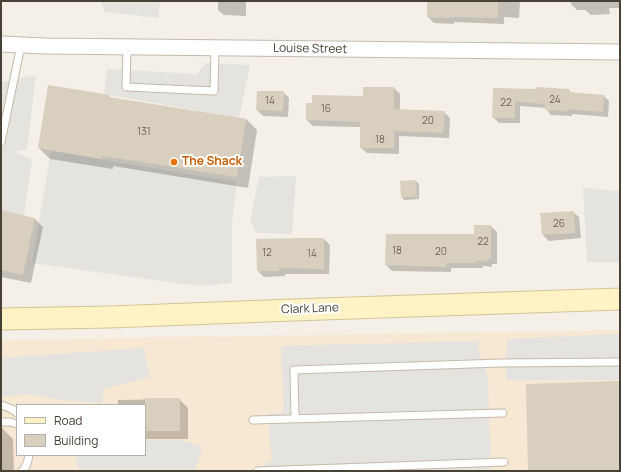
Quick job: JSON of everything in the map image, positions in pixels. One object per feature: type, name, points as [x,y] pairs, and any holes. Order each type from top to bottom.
[{"type":"main road","name":"Clark Lane","points":[[3,317],[110,317],[620,299]]},
{"type":"street","name":"Louise Street","points":[[1,44],[46,46],[620,52]]},
{"type":"lane","points":[[1,142],[21,45]]},
{"type":"lane","points":[[127,47],[126,87],[214,91],[215,48]]},
{"type":"lane","points":[[295,419],[294,370],[501,363],[620,362]]},
{"type":"lane","points":[[1,405],[16,412]]},
{"type":"lane","points":[[253,420],[503,413]]},
{"type":"lane","points":[[1,422],[16,424]]},
{"type":"lane","points":[[22,471],[24,470],[29,456]]},
{"type":"lane","points":[[257,471],[504,462]]},
{"type":"shaded area","points":[[101,1],[160,1],[158,18],[105,12]]},
{"type":"shaded area","points":[[206,63],[250,65],[239,118],[104,94],[107,69],[197,74]]},
{"type":"shaded area","points":[[36,75],[27,150],[14,151],[32,160],[24,215],[1,215],[1,82]]},
{"type":"shaded area","points":[[51,151],[237,182],[232,223],[232,283],[198,286],[32,263]]},
{"type":"shaded area","points":[[296,176],[292,234],[256,233],[250,221],[259,177]]},
{"type":"shaded area","points":[[583,188],[620,191],[620,262],[587,262]]},
{"type":"shaded area","points":[[620,330],[620,471],[1,471],[1,340]]},
{"type":"shaded area","points":[[620,334],[620,380],[506,380],[507,339]]},
{"type":"shaded area","points":[[478,341],[479,352],[488,378],[491,471],[265,471],[265,463],[270,462],[272,459],[269,434],[269,413],[281,413],[284,409],[281,346]]},
{"type":"shaded area","points":[[144,348],[150,377],[103,389],[103,403],[70,401],[27,394],[1,397],[1,358]]},
{"type":"shaded area","points":[[146,440],[181,440],[203,447],[195,469],[196,471],[81,471],[75,461],[79,456],[146,456]]},
{"type":"building","points":[[427,1],[498,1],[498,18],[427,17]]},
{"type":"building","points":[[48,85],[110,95],[109,97],[246,119],[237,177],[103,156],[102,159],[38,148]]},
{"type":"building","points":[[363,87],[394,87],[394,109],[445,111],[443,133],[394,131],[394,148],[360,148],[360,122],[306,120],[306,103],[312,103],[312,95],[363,96]]},
{"type":"building","points":[[537,87],[569,89],[569,92],[604,95],[603,112],[567,109],[567,111],[545,110],[545,104],[515,101],[515,118],[492,118],[493,88],[536,89]]},
{"type":"building","points":[[257,91],[284,91],[283,111],[256,110]]},
{"type":"building","points":[[416,180],[417,197],[401,197],[400,181]]},
{"type":"building","points":[[1,210],[35,218],[23,275],[1,270]]},
{"type":"building","points":[[574,211],[575,233],[542,235],[540,213]]},
{"type":"building","points":[[474,225],[491,225],[491,259],[487,259],[487,261],[477,261],[477,263],[446,263],[446,267],[385,265],[386,234],[474,234]]},
{"type":"building","points":[[324,238],[324,269],[279,268],[279,271],[257,271],[256,239]]},
{"type":"building","points":[[620,381],[620,471],[528,471],[526,384]]},
{"type":"building","points":[[145,398],[180,398],[180,431],[146,431]]},
{"type":"place","name":"The Shack","points":[[174,162]]}]
